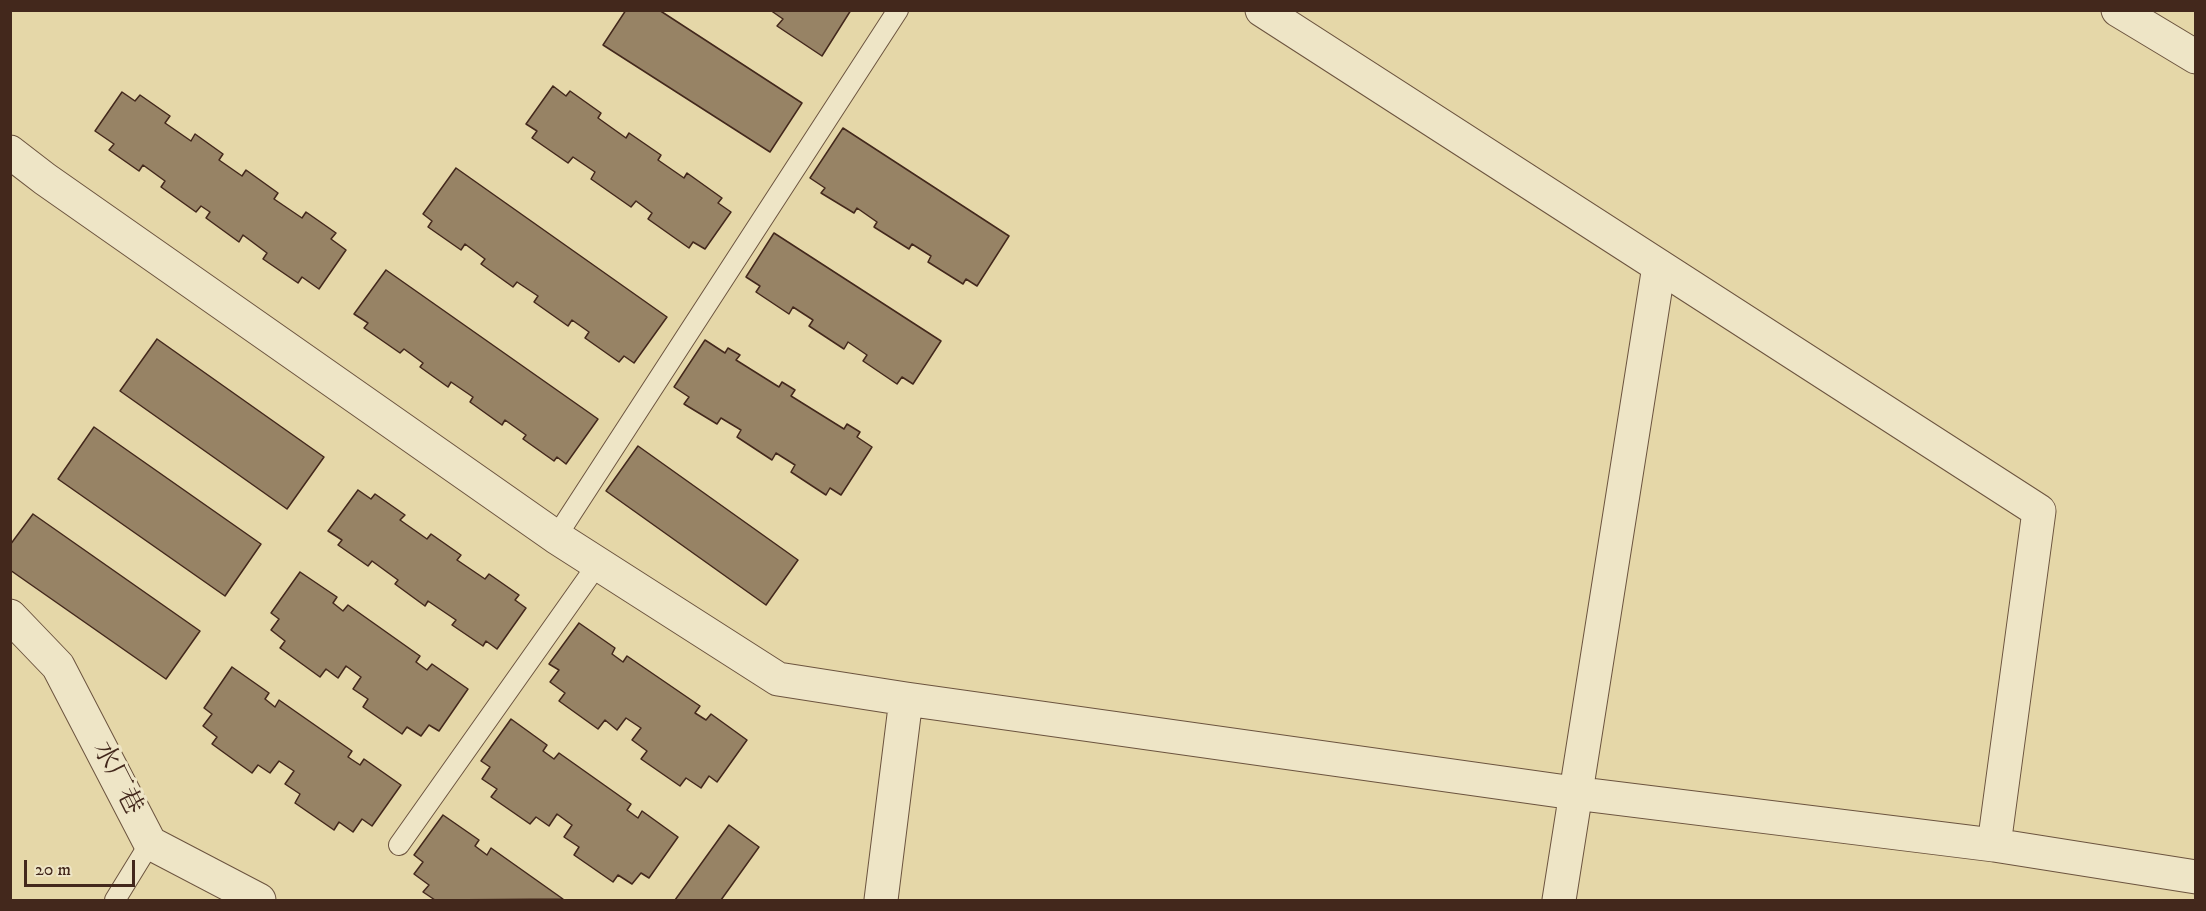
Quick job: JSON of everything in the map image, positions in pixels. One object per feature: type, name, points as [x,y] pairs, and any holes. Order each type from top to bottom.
[{"type":"street","points":[[1262,10],[2039,511],[1994,845]]},
{"type":"street","points":[[2118,10],[2196,57]]},
{"type":"street","points":[[10,152],[45,179],[555,537],[778,679],[1574,794],[1994,845],[2196,877]]},
{"type":"street","points":[[1559,900],[1659,266]]},
{"type":"street","name":"水厂巷","points":[[10,616],[58,666],[150,843],[259,900]]},
{"type":"street","points":[[880,900],[906,699]]},
{"type":"lane","points":[[555,537],[898,10]]},
{"type":"lane","points":[[399,845],[597,565]]},
{"type":"lane","points":[[115,900],[150,843]]},
{"type":"building","points":[[626,10],[659,10],[802,103],[770,152],[603,45]]},
{"type":"building","points":[[770,10],[851,10],[822,56],[777,26],[783,19]]},
{"type":"building","points":[[553,86],[566,96],[570,91],[601,113],[598,118],[626,138],[629,133],[661,155],[658,160],[684,178],[687,173],[722,198],[718,203],[731,212],[705,249],[693,242],[689,248],[648,219],[652,213],[636,201],[631,207],[591,179],[595,172],[573,157],[568,163],[532,138],[537,131],[526,124]]},
{"type":"building","points":[[122,92],[135,101],[140,95],[170,116],[165,123],[191,141],[195,134],[223,154],[219,160],[242,176],[246,170],[278,193],[274,199],[302,218],[306,212],[336,233],[331,239],[346,250],[319,289],[302,277],[298,283],[263,259],[267,253],[243,235],[239,242],[206,218],[210,212],[201,206],[196,212],[161,187],[165,181],[143,165],[139,171],[109,150],[114,144],[95,131]]},
{"type":"building","points":[[843,128],[1009,236],[977,286],[966,279],[963,284],[928,262],[931,256],[912,244],[909,249],[874,227],[877,222],[857,208],[854,213],[821,193],[825,188],[810,178]]},
{"type":"building","points":[[456,168],[667,317],[634,363],[624,356],[619,362],[585,338],[589,332],[572,320],[568,326],[534,302],[538,296],[517,282],[513,287],[481,264],[485,259],[465,244],[461,250],[428,227],[432,221],[423,214]]},
{"type":"building","points":[[774,233],[941,341],[913,384],[902,377],[897,384],[863,361],[867,355],[848,342],[844,349],[809,326],[813,320],[793,307],[789,314],[756,292],[760,286],[746,277]]},
{"type":"building","points":[[386,270],[598,419],[566,464],[557,457],[554,461],[523,439],[526,435],[505,420],[502,425],[470,402],[473,397],[451,382],[448,387],[420,367],[423,363],[404,349],[400,353],[364,328],[368,323],[354,314]]},
{"type":"building","points":[[157,339],[324,457],[287,509],[120,391]]},
{"type":"building","points":[[705,340],[725,353],[728,348],[740,355],[736,360],[779,387],[782,382],[795,390],[791,396],[844,429],[847,424],[860,432],[857,437],[872,447],[841,495],[830,488],[826,495],[791,472],[795,465],[776,453],[772,460],[737,437],[741,430],[721,418],[717,424],[684,404],[689,397],[674,387]]},
{"type":"building","points":[[94,427],[261,544],[225,596],[58,479]]},
{"type":"building","points":[[638,446],[798,560],[766,605],[606,491]]},
{"type":"building","points":[[358,490],[371,499],[375,494],[405,515],[400,520],[427,539],[431,534],[461,555],[457,560],[485,579],[489,574],[519,595],[515,600],[526,608],[497,649],[486,641],[483,646],[452,625],[456,620],[428,601],[425,606],[395,584],[398,580],[372,561],[368,566],[338,545],[342,540],[328,531]]},
{"type":"building","points":[[33,514],[200,631],[166,679],[10,570],[10,545]]},
{"type":"building","points":[[300,572],[337,597],[333,603],[343,611],[348,605],[420,656],[416,662],[427,670],[432,664],[468,689],[439,731],[429,725],[421,736],[407,727],[402,734],[363,707],[368,699],[353,689],[361,677],[346,666],[338,678],[326,669],[320,677],[280,648],[285,641],[271,630],[279,619],[271,613]]},
{"type":"building","points":[[579,623],[615,648],[612,654],[623,662],[627,656],[700,706],[695,713],[706,720],[711,714],[747,740],[717,782],[709,776],[701,788],[686,778],[680,786],[641,759],[647,751],[632,740],[641,728],[626,718],[617,730],[605,720],[598,729],[559,701],[565,693],[550,682],[559,670],[549,664]]},
{"type":"building","points":[[232,667],[269,693],[265,699],[275,707],[279,700],[352,751],[348,757],[360,765],[364,759],[401,785],[372,826],[362,819],[353,832],[339,822],[334,830],[295,803],[300,794],[285,784],[294,771],[279,761],[270,773],[258,765],[252,773],[212,744],[217,737],[203,726],[212,714],[204,708]]},
{"type":"building","points":[[511,719],[547,745],[543,751],[554,759],[559,753],[631,804],[627,810],[638,818],[642,811],[678,837],[649,878],[641,873],[632,884],[618,875],[613,882],[574,855],[579,847],[564,837],[572,825],[557,814],[549,826],[536,817],[530,824],[491,797],[497,789],[482,779],[490,767],[481,761]]},
{"type":"building","points":[[443,815],[479,840],[475,846],[487,855],[491,848],[563,899],[435,900],[423,892],[429,885],[414,874],[423,862],[414,855]]},
{"type":"building","points":[[729,825],[759,847],[721,900],[675,900]]}]
